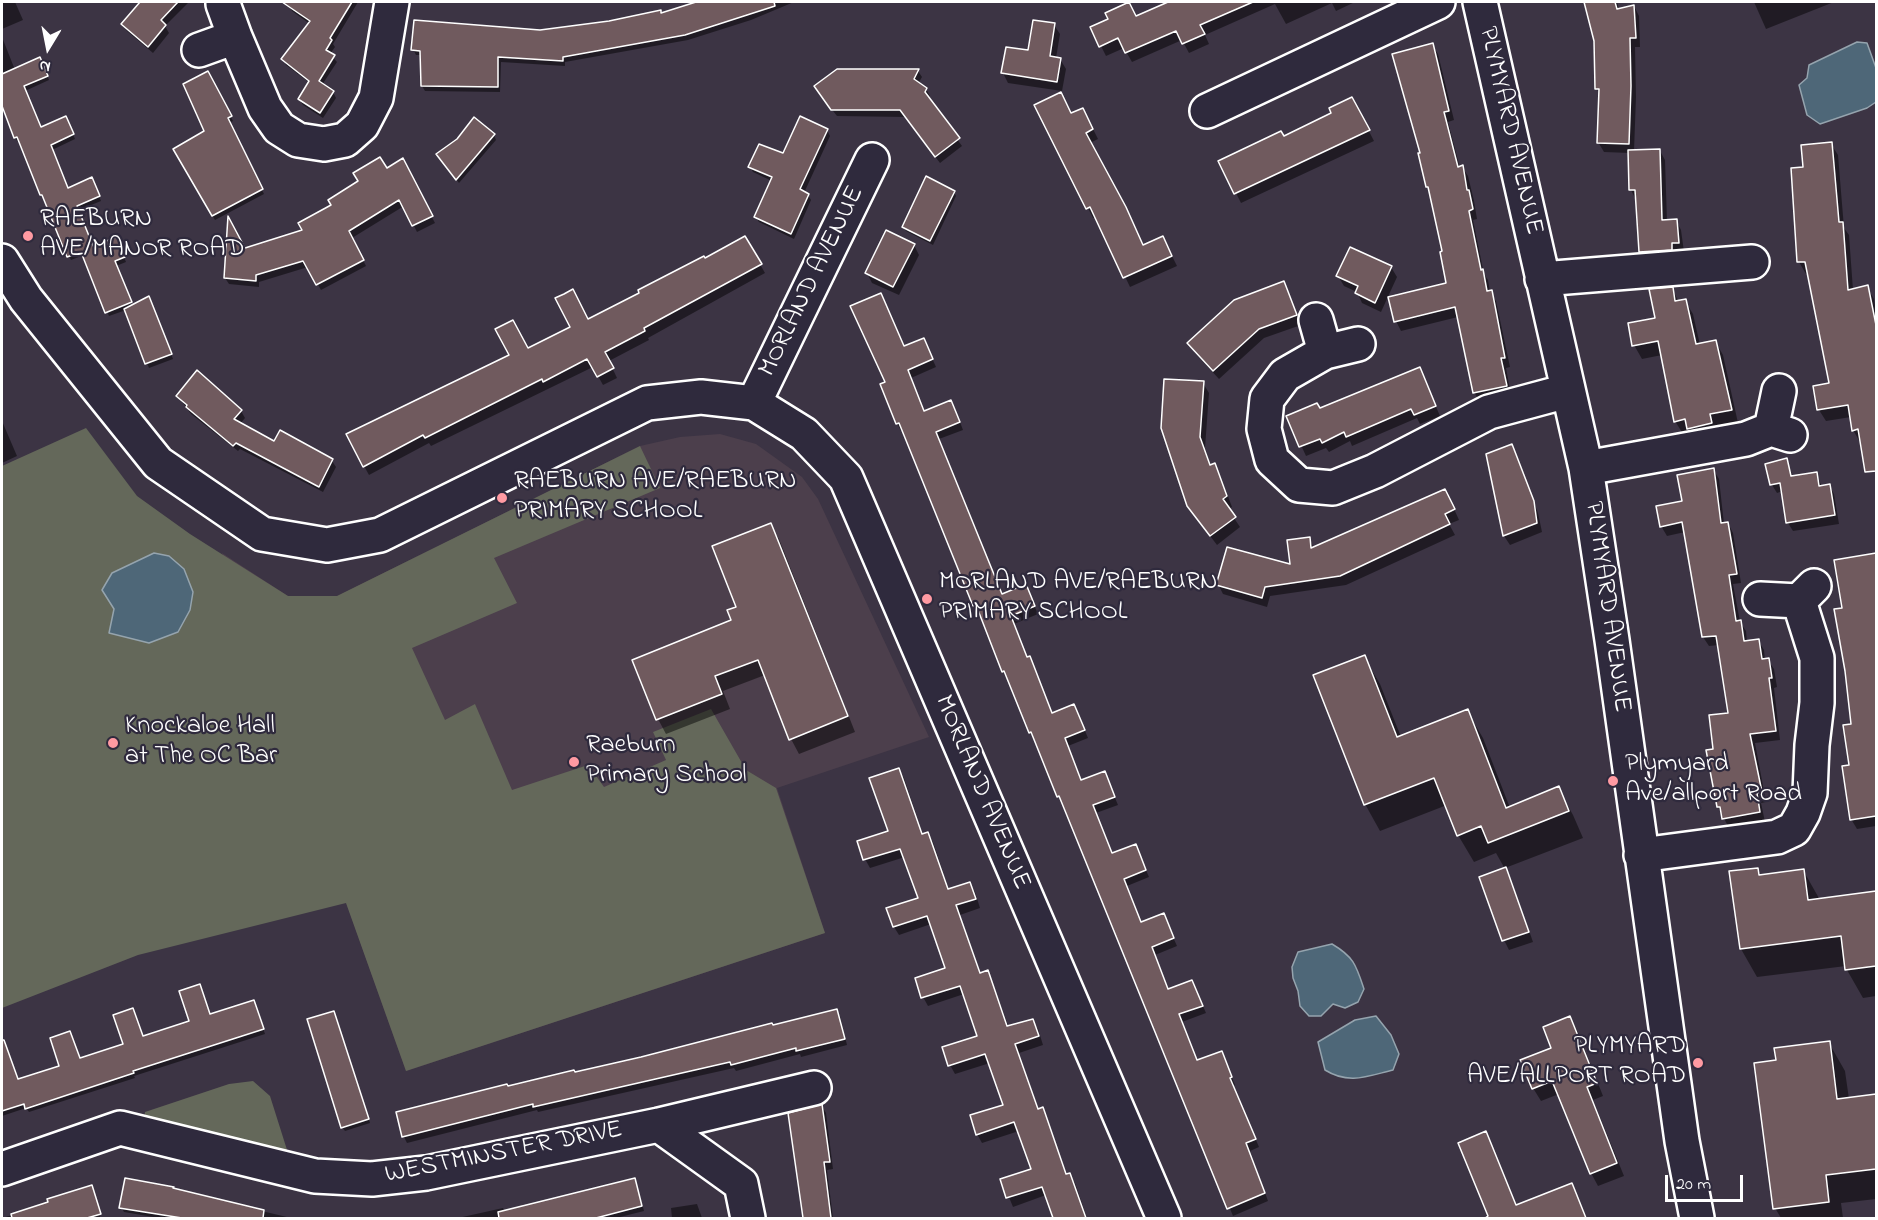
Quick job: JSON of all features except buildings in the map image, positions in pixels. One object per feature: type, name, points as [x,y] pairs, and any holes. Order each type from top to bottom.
[{"type":"street","points":[[223,4],[265,108],[279,128],[298,140],[324,144],[345,140],[362,125],[376,98],[392,2]]},
{"type":"street","points":[[1207,111],[1438,2]]},
{"type":"street","name":"PLYMYARD AVENUE","points":[[1480,2],[1586,468],[1682,1141],[1697,1218]]},
{"type":"street","points":[[199,50],[235,37]]},
{"type":"street","name":"MORLAND AVENUE","points":[[754,403],[872,160]]},
{"type":"street","name":"MORLAND AVENUE","points":[[2,261],[26,299],[158,464],[262,534],[327,545],[380,535],[646,403],[702,397],[754,403],[804,434],[846,478],[1164,1218]]},
{"type":"street","points":[[1542,279],[1752,262]]},
{"type":"street","points":[[1316,320],[1324,352]]},
{"type":"street","points":[[1358,344],[1324,352],[1285,375],[1267,399],[1264,429],[1272,460],[1299,485],[1333,488],[1376,471],[1489,412],[1567,391]]},
{"type":"street","points":[[1586,468],[1780,432],[1779,391]]},
{"type":"street","points":[[1641,855],[1777,837],[1794,829],[1803,813],[1810,793],[1817,703],[1817,658],[1807,594],[1760,599]]},
{"type":"street","name":"WESTMINSTER DRIVE","points":[[2,1169],[120,1128],[315,1176],[372,1179],[426,1173],[659,1125],[814,1088]]},
{"type":"street","name":"WESTMINSTER DRIVE","points":[[659,1125],[741,1184],[747,1218]]},
{"type":"shaded area","name":"Raeburn Primary School","points":[[720,434],[756,444],[802,477],[818,499],[929,737],[777,788],[825,933],[406,1071],[222,553],[288,596],[337,596],[640,446],[680,437]]},
{"type":"green space","points":[[86,428],[137,496],[190,534],[288,596],[337,596],[640,446],[660,488],[494,558],[517,603],[412,648],[445,720],[475,704],[512,790],[588,765],[604,787],[666,760],[653,732],[711,709],[746,770],[776,788],[825,933],[406,1071],[346,903],[138,955],[2,1008],[2,466]]},
{"type":"green space","points":[[253,1081],[270,1096],[288,1153],[144,1121],[145,1112],[229,1084]]},
{"type":"water","points":[[1857,42],[1867,43],[1876,68],[1876,102],[1867,108],[1820,124],[1807,115],[1799,85],[1807,78],[1809,65]]},
{"type":"water","points":[[154,553],[169,556],[184,569],[193,592],[190,610],[178,632],[149,643],[109,633],[114,609],[102,590],[112,573]]},
{"type":"water","points":[[1332,944],[1353,962],[1364,989],[1358,1002],[1345,1008],[1333,1004],[1321,1016],[1309,1016],[1300,1006],[1292,967],[1298,952]]},
{"type":"water","points":[[1376,1016],[1391,1035],[1399,1054],[1393,1070],[1367,1077],[1350,1078],[1334,1075],[1325,1070],[1318,1042],[1355,1020]]},
{"type":"place","name":"RAEBURN AVE/MANOR ROAD","points":[[28,236]]},
{"type":"place","name":"RAEBURN AVE/RAEBURN PRIMARY SCHOOL","points":[[502,498]]},
{"type":"place","name":"MORLAND AVE/RAEBURN PRIMARY SCHOOL","points":[[927,599]]},
{"type":"place","name":"Knockaloe Hall at The OC Bar","points":[[113,743]]},
{"type":"place","name":"Raeburn Primary School","points":[[574,762]]},
{"type":"place","name":"Plymyard Ave/allport Road","points":[[1613,781]]},
{"type":"place","name":"PLYMYARD AVE/ALLPORT ROAD","points":[[1698,1063]]}]
